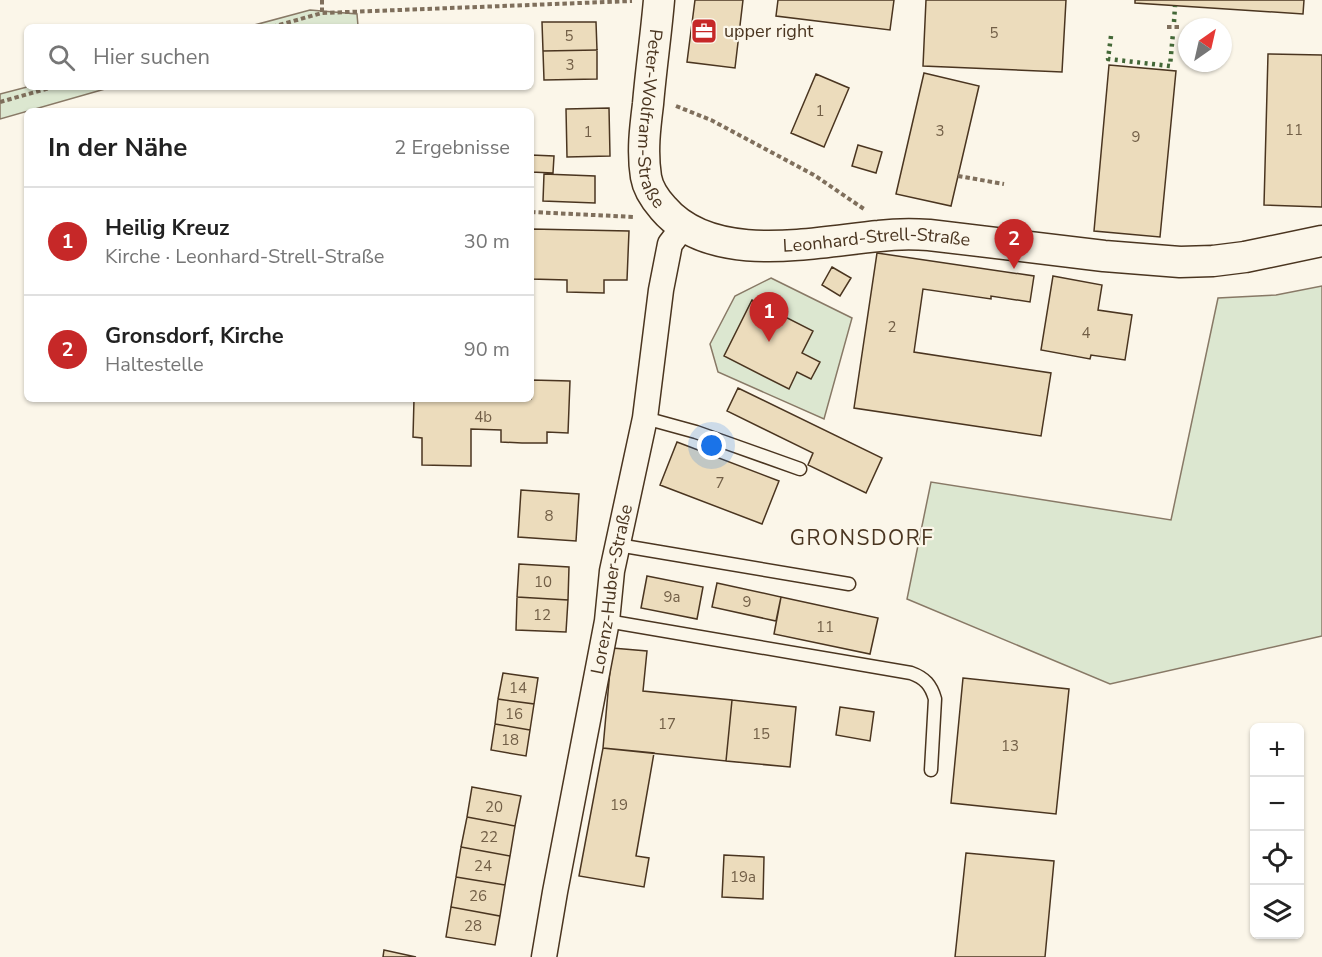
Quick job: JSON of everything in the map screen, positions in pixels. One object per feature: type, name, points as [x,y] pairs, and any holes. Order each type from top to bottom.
[{"type":"street","name":"Peter-Wolfram-Straße","points":[[659,1],[644,142],[646,177],[650,189],[672,217]]},
{"type":"street","name":"Leonhard-Strell-Straße","points":[[672,217],[706,236],[730,243],[768,246],[877,236],[921,235],[1104,256],[1180,262],[1245,257],[1322,241]]},
{"type":"street","name":"Lorenz-Huber-Straße","points":[[544,957],[607,621],[612,571],[645,418],[672,217]]},
{"type":"lane","points":[[645,418],[696,432],[800,469]]},
{"type":"lane","points":[[618,545],[849,584]]},
{"type":"lane","points":[[607,621],[919,676],[932,689],[935,699],[931,770]]},
{"type":"path","points":[[322,0],[322,13]]},
{"type":"path","points":[[283,24],[322,13],[578,2],[659,1]]},
{"type":"path","points":[[1167,27],[1178,27]]},
{"type":"path","points":[[0,102],[42,90]]},
{"type":"path","points":[[649,96],[711,120],[814,175],[866,210]]},
{"type":"path","points":[[958,176],[1004,184]]},
{"type":"path","points":[[534,212],[672,217]]},
{"type":"green space","points":[[310,10],[357,14],[358,24],[258,24]]},
{"type":"green space","points":[[24,88],[24,90],[102,90],[38,108],[24,108],[24,112],[0,119],[0,94]]},
{"type":"green space","points":[[771,278],[852,318],[824,419],[718,372],[710,344],[735,296]]},
{"type":"green space","points":[[1322,286],[1322,636],[1110,684],[907,599],[931,482],[1171,520],[1218,298],[1276,295]]},
{"type":"building","points":[[695,0],[743,0],[735,68],[687,62]]},
{"type":"building","points":[[778,0],[894,0],[890,30],[776,16]]},
{"type":"building","points":[[926,0],[1066,0],[1062,72],[923,66]]},
{"type":"building","points":[[1135,0],[1304,0],[1303,14],[1135,3]]},
{"type":"building","points":[[542,22],[596,22],[597,50],[543,51]]},
{"type":"building","points":[[597,50],[597,79],[544,80],[543,51]]},
{"type":"building","points":[[1268,54],[1322,55],[1322,207],[1264,205]]},
{"type":"building","points":[[1109,65],[1176,71],[1160,237],[1094,231]]},
{"type":"building","points":[[924,73],[979,86],[951,206],[896,194]]},
{"type":"building","points":[[816,74],[849,88],[824,147],[791,133]]},
{"type":"building","points":[[609,108],[610,156],[567,157],[566,109]]},
{"type":"building","points":[[858,145],[882,152],[876,173],[852,166]]},
{"type":"building","points":[[534,155],[554,156],[553,173],[534,172]]},
{"type":"building","points":[[544,174],[595,176],[595,203],[543,201]]},
{"type":"building","points":[[534,229],[629,231],[627,280],[604,280],[604,293],[567,292],[567,280],[534,279]]},
{"type":"building","points":[[877,253],[1034,276],[1030,302],[923,289],[914,352],[1051,373],[1041,436],[854,408]]},
{"type":"building","points":[[832,267],[851,278],[840,296],[822,285]]},
{"type":"building","points":[[1053,276],[1102,285],[1098,310],[1132,315],[1125,360],[1091,355],[1090,359],[1041,350]]},
{"type":"building","points":[[752,300],[813,331],[802,353],[820,362],[811,379],[797,372],[789,389],[724,356]]},
{"type":"building","points":[[534,380],[570,381],[568,433],[547,432],[547,443],[501,442],[501,430],[471,429],[471,466],[422,465],[422,438],[413,437],[414,402],[534,402]]},
{"type":"building","points":[[738,388],[882,458],[866,493],[808,465],[813,453],[727,411]]},
{"type":"building","points":[[677,442],[779,481],[762,524],[660,485]]},
{"type":"building","points":[[521,490],[579,494],[576,541],[518,537]]},
{"type":"building","points":[[519,564],[569,567],[568,600],[517,597]]},
{"type":"building","points":[[647,576],[703,587],[697,619],[641,608]]},
{"type":"building","points":[[717,583],[781,597],[776,621],[712,607]]},
{"type":"building","points":[[517,597],[568,600],[566,632],[516,630]]},
{"type":"building","points":[[781,597],[878,618],[870,654],[774,634]]},
{"type":"building","points":[[612,648],[647,651],[643,691],[732,700],[726,761],[603,748]]},
{"type":"building","points":[[503,673],[538,678],[534,704],[498,699]]},
{"type":"building","points":[[963,678],[1069,689],[1056,814],[951,803]]},
{"type":"building","points":[[498,699],[534,704],[530,730],[495,724]]},
{"type":"building","points":[[732,700],[796,707],[790,767],[726,761]]},
{"type":"building","points":[[840,707],[874,712],[870,741],[836,735]]},
{"type":"building","points":[[495,724],[530,730],[526,756],[491,750]]},
{"type":"building","points":[[603,748],[654,753],[636,856],[649,858],[644,887],[579,876]]},
{"type":"building","points":[[472,787],[521,796],[515,826],[467,817]]},
{"type":"building","points":[[467,817],[515,826],[510,856],[461,847]]},
{"type":"building","points":[[461,847],[510,856],[505,885],[456,877]]},
{"type":"building","points":[[966,853],[1054,861],[1045,957],[955,957]]},
{"type":"building","points":[[724,855],[764,857],[763,899],[722,897]]},
{"type":"building","points":[[456,877],[505,885],[500,916],[451,907]]},
{"type":"building","points":[[451,907],[500,916],[495,945],[446,937]]},
{"type":"building","points":[[384,950],[416,957],[383,957]]},
{"type":"hedge","points":[[1174,22],[1175,6]]},
{"type":"hedge","points":[[1111,36],[1108,59],[1170,66],[1173,33]]},
{"type":"place","name":"upper right","points":[[704,31]]},
{"type":"place","name":"Gronsdorf, Kirche","points":[[1014,269]]},
{"type":"place","name":"Heilig Kreuz","points":[[769,342]]},
{"type":"district","name":"GRONSDORF","points":[[862,538]]}]
